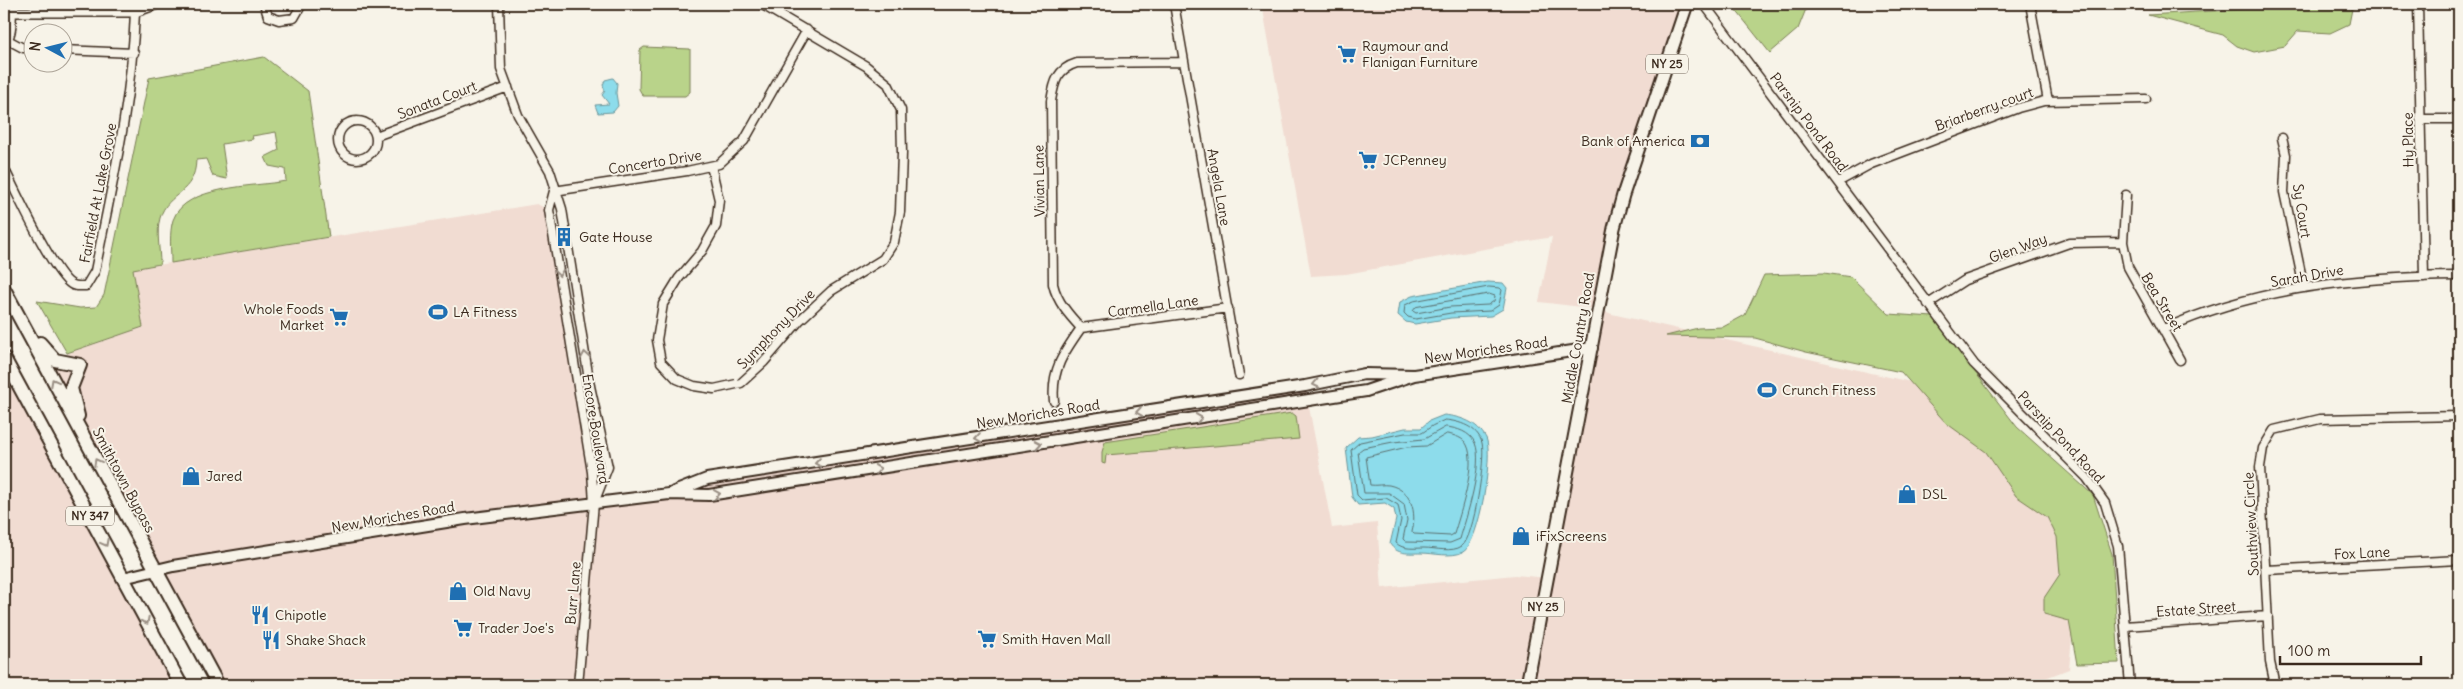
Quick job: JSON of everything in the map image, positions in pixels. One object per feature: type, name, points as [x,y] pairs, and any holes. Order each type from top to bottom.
[{"type":"highway","name":"Smithtown Bypass","points":[[4,289],[218,685]]},
{"type":"highway","points":[[19,317],[55,360],[80,365],[72,381],[71,392],[85,440]]},
{"type":"highway","name":"NY 347","points":[[4,358],[181,685]]},
{"type":"main road","name":"Middle Country Road","points":[[1527,685],[1608,258],[1623,195],[1687,4]]},
{"type":"main road","name":"New Moriches Road","points":[[668,494],[707,479],[1305,386],[1364,374],[1414,375],[1592,348]]},
{"type":"main road","name":"New Moriches Road","points":[[123,578],[155,570],[465,519],[668,494],[710,495],[1366,391],[1414,375]]},
{"type":"street","points":[[22,48],[6,42],[8,12],[86,8],[135,12],[157,4]]},
{"type":"street","points":[[264,4],[268,16],[279,20],[294,18],[302,4]]},
{"type":"street","name":"Encore Boulevard","points":[[499,4],[501,69],[518,115],[550,170],[554,191],[562,209],[590,386],[608,468],[594,503]]},
{"type":"street","name":"Symphony Drive","points":[[711,166],[719,200],[716,226],[702,251],[678,278],[663,304],[657,340],[661,362],[676,379],[694,386],[714,389],[741,383],[764,362],[800,320],[831,291],[883,259],[894,242],[900,212],[901,110],[888,84],[866,66],[761,4]]},
{"type":"street","name":"Angela Lane","points":[[1174,4],[1239,375]]},
{"type":"street","name":"Parsnip Pond Road","points":[[1704,4],[1974,364],[2087,478],[2105,503],[2118,546],[2130,685]]},
{"type":"street","points":[[2030,4],[2048,101]]},
{"type":"street","name":"Hy Place","points":[[2418,4],[2424,277]]},
{"type":"street","name":"Fairfield At Lake Grove","points":[[4,168],[48,254],[66,281],[73,286],[86,286],[95,271],[125,122],[134,53],[135,12]]},
{"type":"street","name":"Concerto Drive","points":[[554,191],[719,164],[744,141],[807,30]]},
{"type":"street","points":[[72,50],[134,53]]},
{"type":"street","name":"Vivian Lane","points":[[1081,328],[1069,315],[1057,296],[1053,284],[1051,101],[1053,83],[1063,69],[1077,63],[1184,62]]},
{"type":"street","name":"Sonata Court","points":[[376,136],[508,87]]},
{"type":"street","name":"Briarberry court","points":[[1838,182],[1871,164],[2018,108],[2048,101],[2146,99]]},
{"type":"street","points":[[2420,119],[2459,119]]},
{"type":"street","points":[[351,123],[364,123],[373,130],[376,136],[376,142],[370,154],[359,159],[347,156],[339,144],[342,130],[351,123]]},
{"type":"street","name":"Sy Court","points":[[2282,138],[2286,155],[2284,192],[2304,288]]},
{"type":"street","name":"Encore Boulevard","points":[[554,191],[549,210],[592,472],[594,503]]},
{"type":"street","name":"Bea Street","points":[[2126,195],[2123,242],[2132,278],[2164,329],[2180,360]]},
{"type":"street","name":"Glen Way","points":[[1928,304],[1965,280],[2069,243],[2123,242]]},
{"type":"street","name":"Sarah Drive","points":[[2164,329],[2213,309],[2342,281],[2459,276]]},
{"type":"street","name":"Carmella Lane","points":[[1081,328],[1228,308]]},
{"type":"street","points":[[1054,401],[1056,370],[1060,358],[1081,328]]},
{"type":"street","name":"Southview Circle","points":[[2275,685],[2270,662],[2267,570],[2260,467],[2263,448],[2274,430],[2320,419],[2459,416]]},
{"type":"street","name":"Burr Lane","points":[[578,685],[594,503]]},
{"type":"street","name":"Fox Lane","points":[[2267,570],[2459,560]]},
{"type":"street","name":"Estate Street","points":[[2125,626],[2268,616]]},
{"type":"shaded area","points":[[1262,4],[1687,4],[1623,195],[1599,309],[1539,302],[1552,237],[1346,274],[1311,276]]},
{"type":"shaded area","points":[[537,204],[549,210],[594,503],[863,456],[1305,386],[1332,528],[1377,523],[1382,588],[1515,575],[1548,578],[1599,309],[1612,314],[1977,397],[2071,520],[2074,614],[2069,669],[2027,685],[218,685],[43,362],[143,327],[133,269]]},
{"type":"shaded area","points":[[4,358],[181,685],[4,685]]},
{"type":"green space","points":[[1731,4],[1808,4],[1798,29],[1770,53]]},
{"type":"green space","points":[[2324,4],[2353,4],[2349,24],[2330,33],[2298,31],[2285,46],[2254,52],[2237,46],[2223,35],[2148,15]]},
{"type":"green space","points":[[644,47],[690,49],[690,92],[685,96],[643,96],[639,89],[640,50]]},
{"type":"green space","points":[[264,57],[308,91],[329,237],[171,263],[173,220],[180,209],[191,200],[222,190],[286,181],[285,169],[269,166],[265,157],[279,150],[276,132],[252,136],[253,139],[222,144],[227,179],[213,176],[206,159],[196,160],[191,180],[169,202],[160,218],[158,235],[160,264],[133,269],[143,327],[67,353],[37,301],[80,308],[96,307],[104,295],[149,78]]},
{"type":"green space","points":[[1824,273],[1851,277],[1889,314],[1933,317],[2017,427],[2093,495],[2112,554],[2119,663],[2077,664],[2069,621],[2044,614],[2044,598],[2060,574],[2057,537],[2047,517],[2016,496],[1986,452],[1946,423],[1901,372],[1806,352],[1755,338],[1666,336],[1698,328],[1723,327],[1745,315],[1764,275]]},
{"type":"green space","points":[[1292,413],[1296,416],[1299,439],[1106,455],[1105,464],[1102,463],[1102,452],[1105,442]]},
{"type":"water","points":[[613,78],[617,83],[618,106],[613,112],[598,113],[595,105],[609,104],[602,95],[605,91],[603,85],[605,80]]},
{"type":"water","points":[[1488,282],[1503,283],[1507,288],[1503,309],[1491,316],[1451,318],[1415,324],[1406,322],[1398,315],[1400,302],[1412,296]]},
{"type":"water","points":[[1444,415],[1457,417],[1474,424],[1486,438],[1488,461],[1484,498],[1474,533],[1469,545],[1463,552],[1458,554],[1400,552],[1390,544],[1396,519],[1394,509],[1385,503],[1358,505],[1352,497],[1346,448],[1358,437],[1372,436],[1405,428],[1421,428],[1429,421]]},
{"type":"place","name":"Raymour and Flanigan Furniture","points":[[1347,54]]},
{"type":"place","name":"Bank of America","points":[[1700,141]]},
{"type":"place","name":"JCPenney","points":[[1368,160]]},
{"type":"place","name":"Gate House","points":[[564,237]]},
{"type":"place","name":"LA Fitness","points":[[438,312]]},
{"type":"place","name":"Whole Foods Market","points":[[339,317]]},
{"type":"place","name":"Crunch Fitness","points":[[1767,390]]},
{"type":"place","name":"Jared","points":[[191,476]]},
{"type":"place","name":"DSL","points":[[1907,494]]},
{"type":"place","name":"iFixScreens","points":[[1521,536]]},
{"type":"place","name":"Old Navy","points":[[458,591]]},
{"type":"place","name":"Chipotle","points":[[260,615]]},
{"type":"place","name":"Trader Joe's","points":[[463,628]]},
{"type":"place","name":"Smith Haven Mall","points":[[987,639]]},
{"type":"place","name":"Shake Shack","points":[[271,640]]}]
